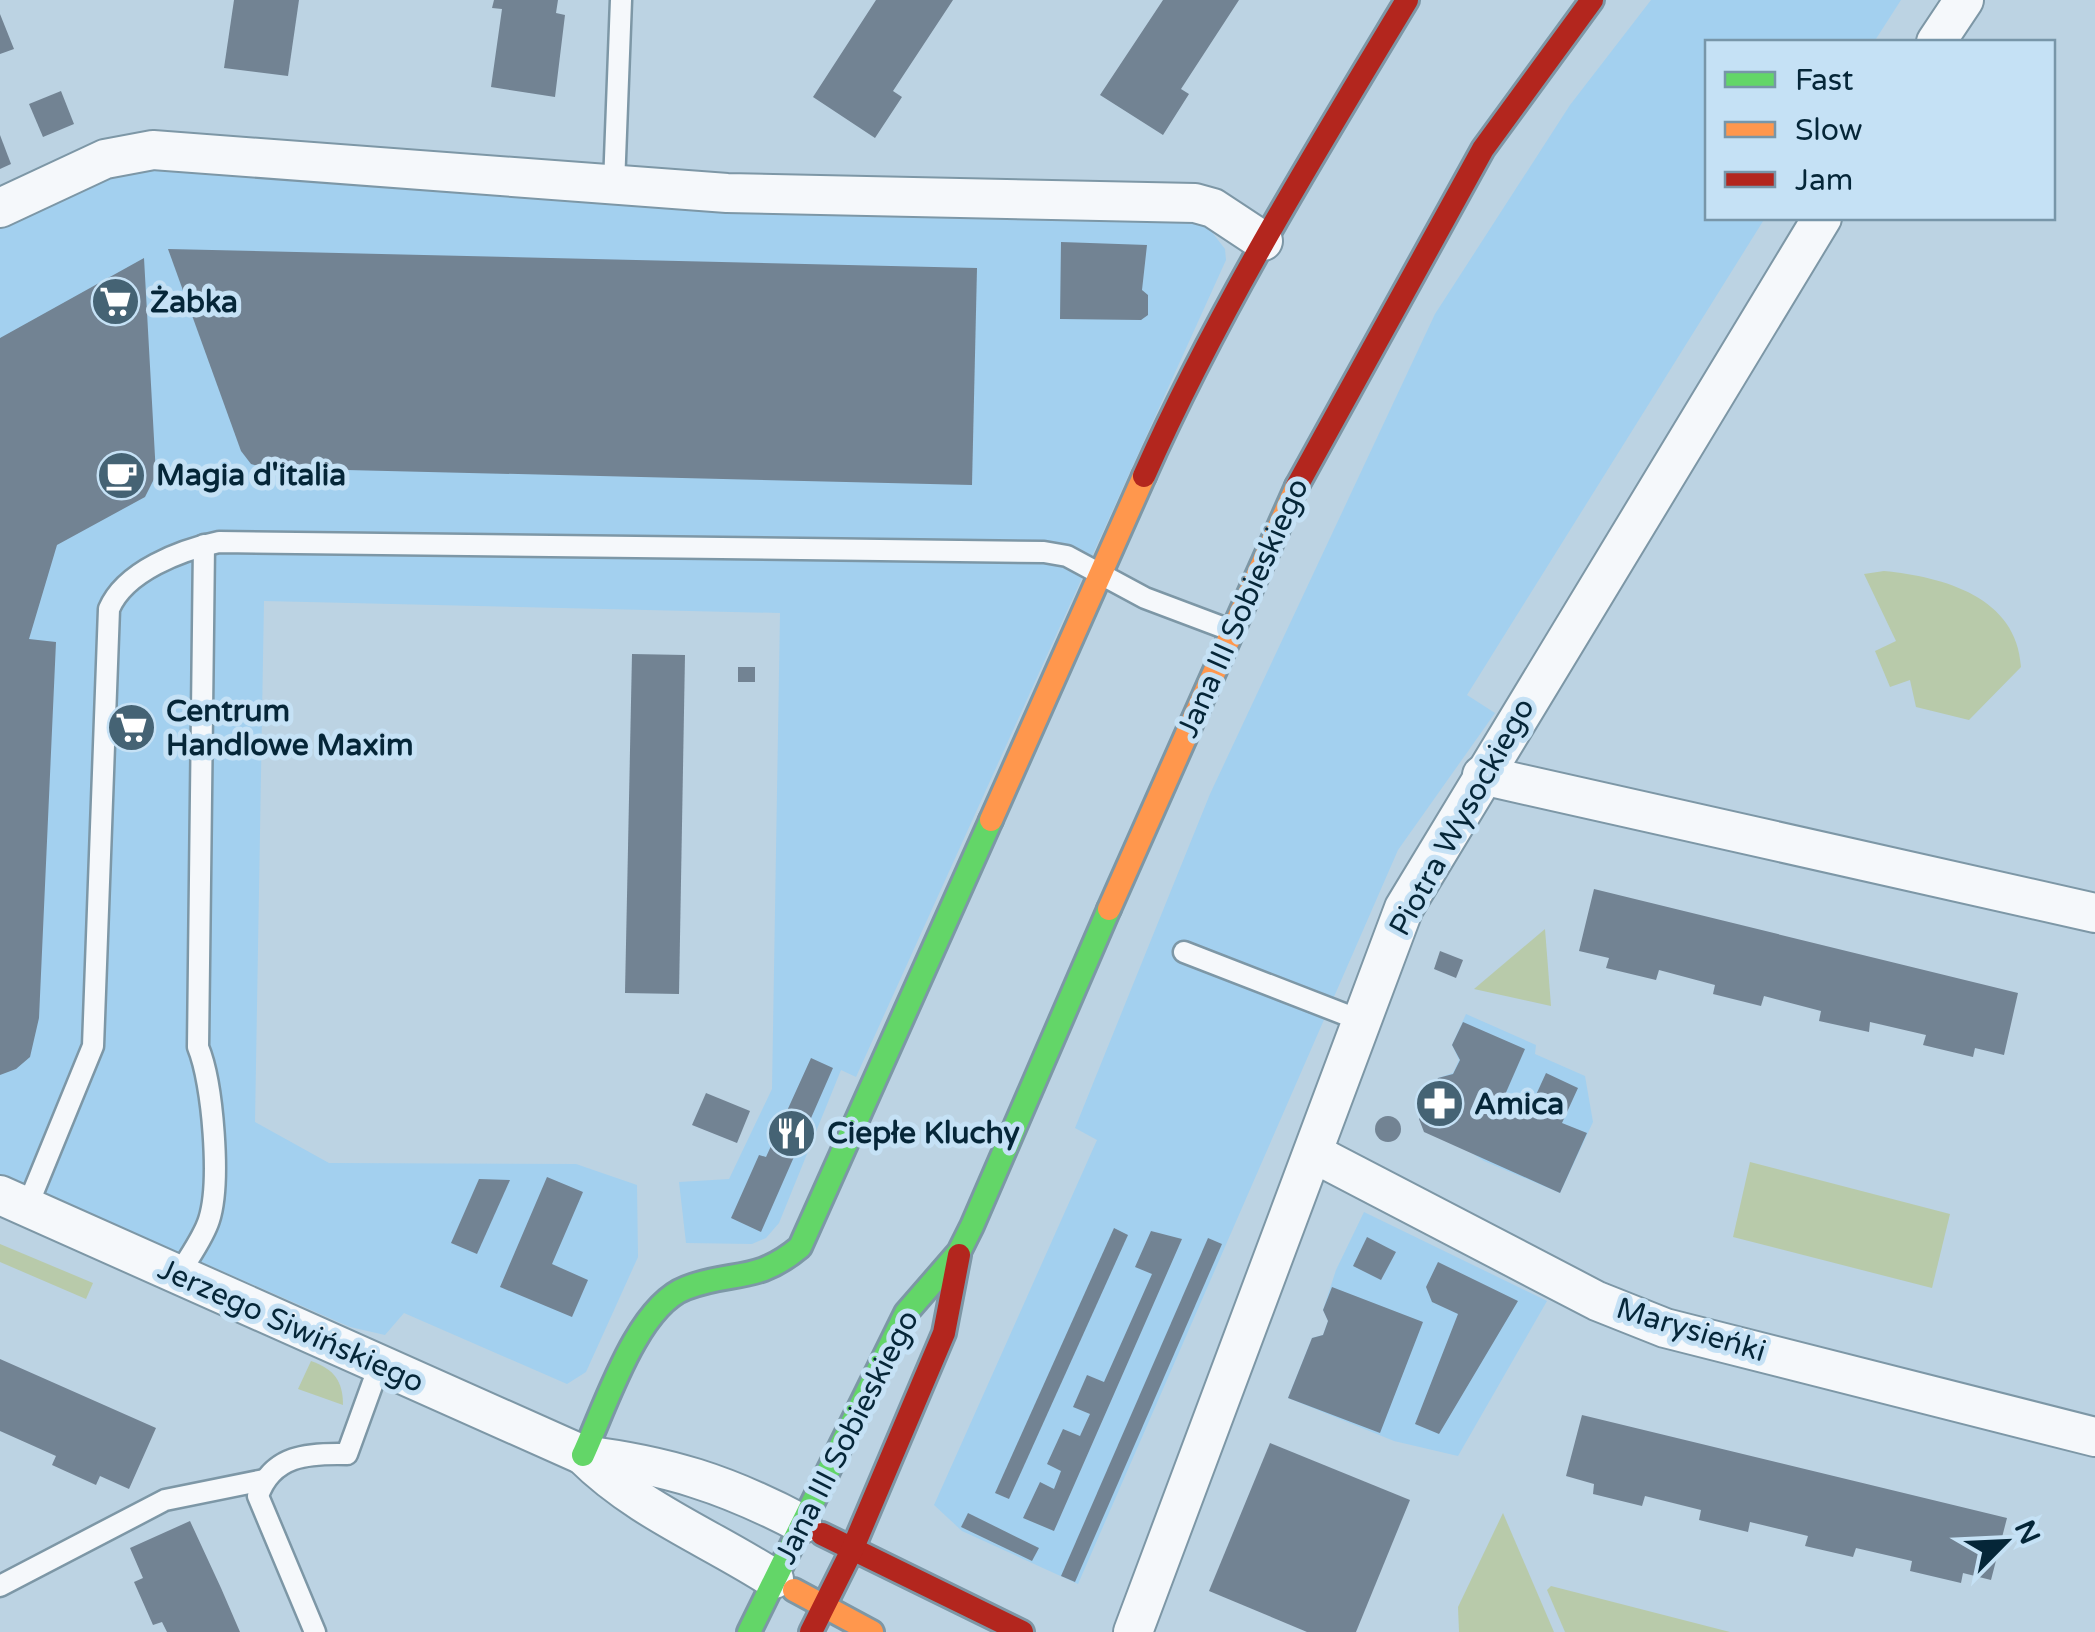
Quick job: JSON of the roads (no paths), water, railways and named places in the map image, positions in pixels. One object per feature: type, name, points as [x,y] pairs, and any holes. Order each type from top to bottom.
[{"type":"street","points":[[583,1455],[650,1313],[666,1294],[687,1284],[752,1279],[784,1264],[800,1247],[1180,396],[1263,241],[1407,0]]},
{"type":"street","name":"Jana III Sobieskiego","points":[[811,1632],[852,1550],[944,1333],[959,1252],[1230,630],[1301,478],[1483,149],[1592,0]]},
{"type":"street","points":[[1937,40],[1964,0]]},
{"type":"street","points":[[0,208],[106,159],[153,150],[726,193],[1195,203],[1213,208],[1263,241]]},
{"type":"street","name":"Piotra Wysockiego","points":[[1134,1632],[1404,908],[1821,220]]},
{"type":"street","points":[[1482,775],[2095,913]]},
{"type":"street","name":"Marysieńki","points":[[1313,1153],[1597,1300],[1665,1328],[2095,1437]]},
{"type":"street","name":"Jerzego Siwińskiego","points":[[13,1201],[583,1455],[653,1464],[702,1478],[746,1494],[802,1524]]},
{"type":"street","name":"Jana III Sobieskiego","points":[[748,1632],[906,1312],[959,1252]]},
{"type":"street","name":"Jerzego Siwińskiego","points":[[583,1455],[642,1506],[722,1545],[774,1579]]},
{"type":"street","points":[[802,1524],[1022,1632]]},
{"type":"street","points":[[774,1579],[872,1632]]},
{"type":"lane","points":[[614,184],[621,0]]},
{"type":"lane","points":[[13,1201],[94,1046],[109,609],[127,584],[204,545],[1044,552],[1067,556],[1099,574],[1230,630]]},
{"type":"lane","points":[[178,1276],[208,1223],[213,1200],[210,1083],[198,1047],[204,545]]},
{"type":"lane","points":[[1184,952],[1362,1021]]},
{"type":"lane","points":[[314,1632],[258,1496],[273,1468],[293,1458],[347,1454],[379,1366]]},
{"type":"lane","points":[[0,1586],[32,1573],[40,1561],[165,1500],[264,1480]]},
{"type":"place","name":"Żabka","points":[[115,302]]},
{"type":"place","name":"Magia d'italia","points":[[121,475]]},
{"type":"place","name":"Centrum Handlowe Maxim","points":[[131,728]]},
{"type":"place","name":"Amica","points":[[1439,1104]]},
{"type":"place","name":"Ciepłe Kluchy","points":[[792,1133]]}]
